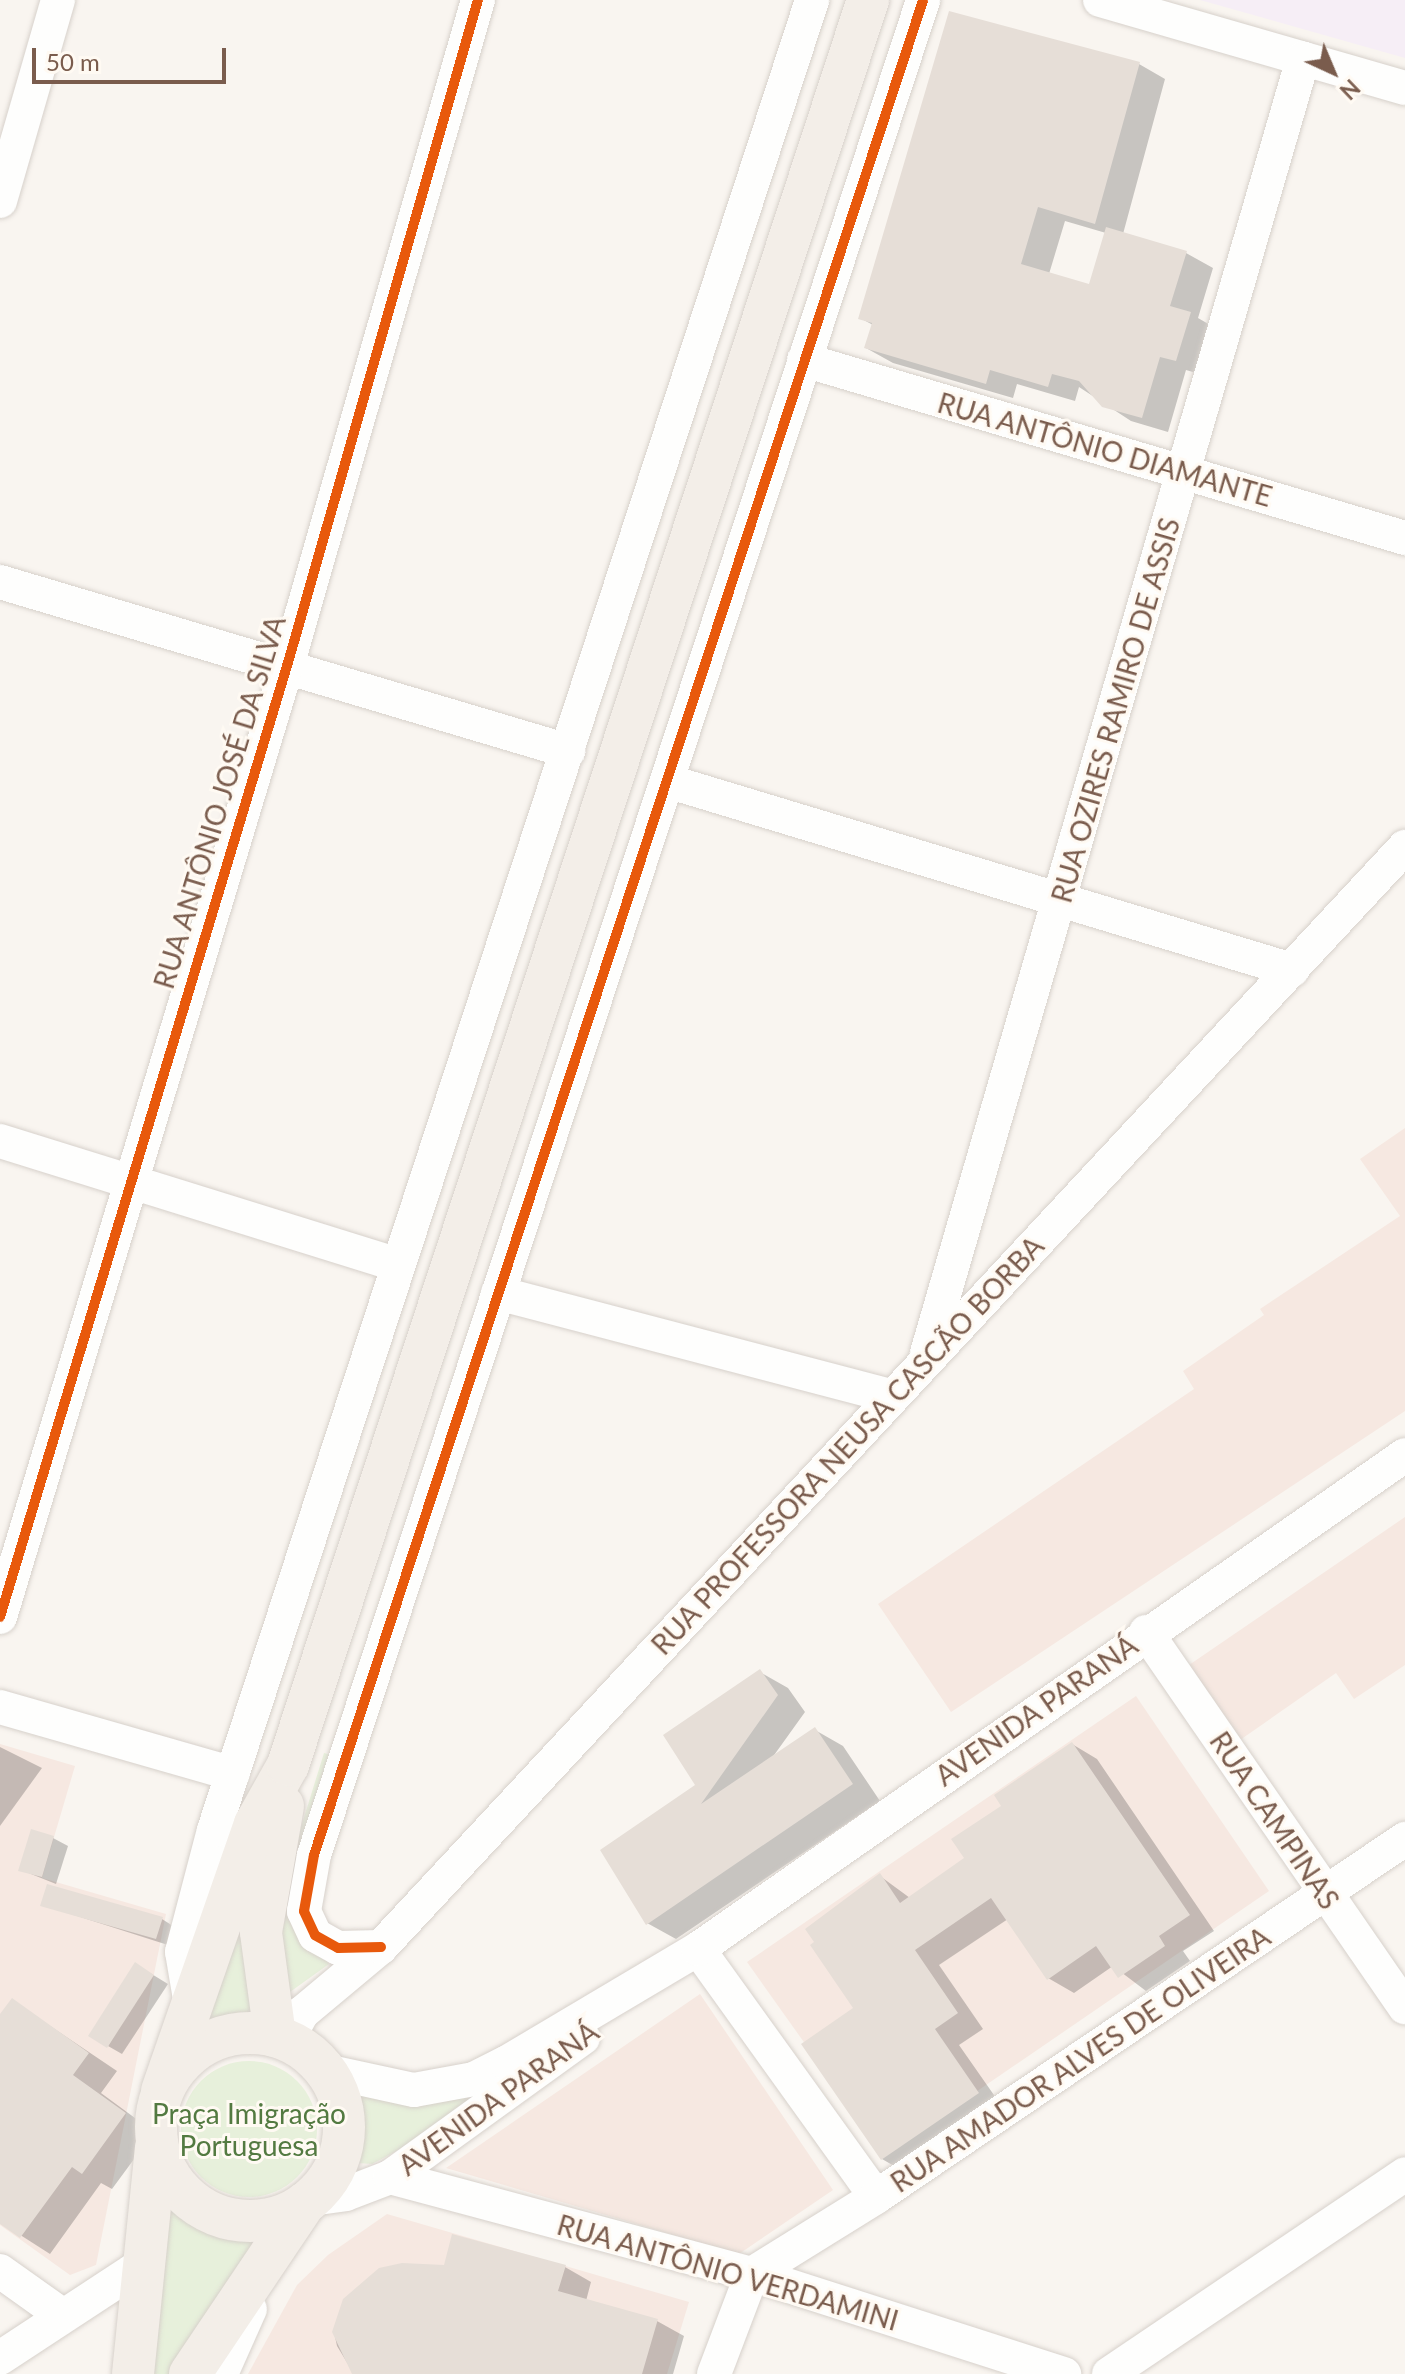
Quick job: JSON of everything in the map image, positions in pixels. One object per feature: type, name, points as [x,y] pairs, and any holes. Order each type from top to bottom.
[{"type":"main road","points":[[281,2038],[261,1932],[288,1765],[868,0]]},
{"type":"main road","points":[[133,2374],[162,2091],[255,1824],[288,1765]]},
{"type":"main road","points":[[162,2091],[176,2067],[209,2043],[249,2032],[281,2038],[326,2071],[342,2108],[342,2148],[325,2184],[308,2201],[278,2247],[216,2329],[190,2374]]},
{"type":"main road","points":[[156,2142],[175,2185],[213,2214],[261,2221],[308,2201]]},
{"type":"street","points":[[0,201],[58,0]]},
{"type":"street","name":"RUA ANTÔNIO JOSÉ DA SILVA","points":[[0,1617],[129,1178],[287,666],[478,0]]},
{"type":"street","points":[[191,2005],[182,1952],[233,1774],[812,0]]},
{"type":"street","points":[[381,1947],[338,1948],[315,1935],[304,1911],[305,1890],[923,0]]},
{"type":"street","points":[[1100,0],[1405,88]]},
{"type":"street","name":"RUA OZIRES RAMIRO DE ASSIS","points":[[925,1360],[1303,59]]},
{"type":"street","name":"RUA ANTÔNIO DIAMANTE","points":[[804,360],[1405,538]]},
{"type":"street","points":[[0,582],[568,751]]},
{"type":"street","points":[[667,781],[1292,970]]},
{"type":"street","name":"RUA PROFESSORA NEUSA CASCÃO BORBA","points":[[281,2038],[302,2013],[381,1947],[1405,847]]},
{"type":"street","points":[[0,1141],[129,1178],[398,1265]]},
{"type":"street","points":[[498,1293],[892,1396]]},
{"type":"street","name":"AVENIDA PARANÁ","points":[[326,2071],[384,2087],[414,2090],[474,2079],[698,1949],[1146,1632],[1405,1455]]},
{"type":"street","name":"RUA CAMPINAS","points":[[1146,1632],[1405,2007]]},
{"type":"street","points":[[0,1707],[233,1774]]},
{"type":"street","name":"RUA AMADOR ALVES DE OLIVEIRA","points":[[752,2274],[876,2197],[1405,1839]]},
{"type":"street","points":[[698,1949],[876,2197]]},
{"type":"street","name":"AVENIDA PARANÁ","points":[[308,2201],[346,2194],[390,2177],[554,2061],[670,1967]]},
{"type":"street","points":[[1109,2374],[1405,2174]]},
{"type":"street","name":"RUA ANTÔNIO VERDAMINI","points":[[390,2177],[752,2274],[1064,2374]]},
{"type":"street","points":[[221,2374],[278,2247]]},
{"type":"street","points":[[0,2358],[146,2262]]},
{"type":"street","points":[[0,2271],[63,2316]]},
{"type":"street","points":[[714,2374],[752,2274]]},
{"type":"street","points":[[113,2374],[140,2313]]},
{"type":"shaded area","points":[[1200,0],[1405,0],[1405,58]]},
{"type":"shaded area","points":[[1405,1128],[1405,1411],[951,1712],[878,1604],[1194,1389],[1183,1371],[1264,1315],[1260,1309],[1400,1216],[1360,1159]]},
{"type":"shaded area","points":[[1405,1517],[1405,1665],[1354,1699],[1336,1673],[1240,1740],[1189,1665]]},
{"type":"shaded area","points":[[1136,1696],[1269,1891],[884,2155],[747,1962]]},
{"type":"shaded area","points":[[0,1744],[75,1766],[42,1878],[166,1914],[96,2265],[70,2275],[0,2225]]},
{"type":"shaded area","points":[[700,1994],[833,2190],[739,2254],[446,2168]]},
{"type":"shaded area","points":[[387,2214],[689,2302],[667,2374],[248,2374],[297,2285],[328,2255]]},
{"type":"green space","points":[[324,1753],[334,1756],[289,1910],[329,1964],[290,1992],[276,1974],[289,1866]]},
{"type":"green space","points":[[264,1832],[252,2014],[202,2027]]},
{"type":"green space","name":"Praça Imigração Portuguesa","points":[[249,2061],[275,2066],[297,2081],[312,2103],[317,2129],[312,2155],[297,2177],[275,2192],[249,2197],[223,2192],[201,2177],[186,2155],[181,2129],[186,2103],[201,2081],[223,2066]]},
{"type":"green space","points":[[511,2073],[432,2132],[372,2164],[358,2163],[357,2095],[407,2104]]},
{"type":"green space","points":[[168,2210],[204,2230],[258,2240],[171,2374],[144,2374]]},
{"type":"building","points":[[949,11],[1140,62],[1095,224],[1038,207],[1021,264],[1089,284],[1106,227],[1187,251],[1170,306],[1191,312],[1176,361],[1160,357],[1142,418],[1102,407],[1079,381],[1052,374],[1048,387],[990,370],[986,384],[864,348],[872,323],[858,319]]},
{"type":"building","points":[[760,1669],[778,1695],[701,1804],[815,1727],[853,1784],[646,1925],[600,1850],[695,1785],[663,1735]]},
{"type":"building","points":[[1072,1742],[1190,1915],[1159,1936],[1165,1946],[1118,1978],[1096,1946],[1047,1980],[991,1898],[915,1950],[958,2013],[935,2029],[979,2093],[881,2160],[801,2044],[853,2008],[810,1945],[814,1942],[805,1929],[880,1873],[900,1903],[964,1858],[951,1839],[1001,1806],[994,1795]]},
{"type":"building","points":[[31,1829],[54,1836],[42,1877],[18,1871]]},
{"type":"building","points":[[47,1884],[163,1917],[156,1939],[40,1906]]},
{"type":"building","points":[[135,1962],[154,1975],[107,2048],[88,2036]]},
{"type":"building","points":[[12,1998],[89,2053],[73,2075],[126,2113],[82,2174],[72,2167],[20,2238],[0,2224],[0,2014]]},
{"type":"building","points":[[452,2234],[566,2265],[558,2291],[658,2319],[642,2374],[352,2374],[332,2332],[343,2299],[379,2268],[402,2263],[444,2265]]},
{"type":"cycle path","points":[[0,1617],[287,666],[478,0]]},
{"type":"cycle path","points":[[381,1947],[338,1948],[315,1935],[304,1911],[314,1855],[923,0]]}]
